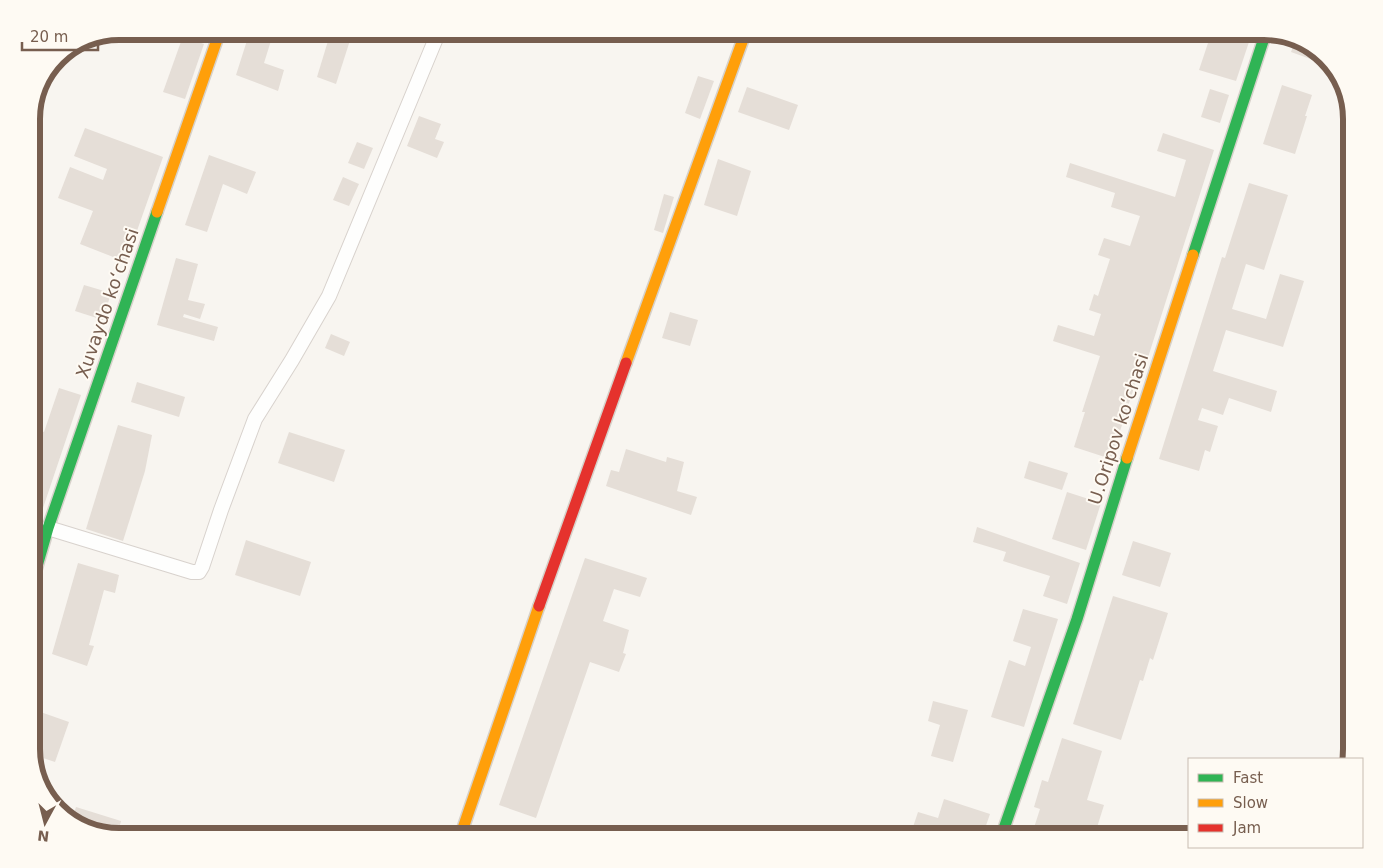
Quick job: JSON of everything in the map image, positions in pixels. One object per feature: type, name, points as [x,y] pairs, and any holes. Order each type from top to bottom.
[{"type":"street","name":"Xuvaydo koʻchasi","points":[[40,556],[48,528],[217,40]]},
{"type":"street","points":[[463,828],[563,537],[743,40]]},
{"type":"street","name":"U.Oripov koʻchasi","points":[[1005,828],[1077,619],[1146,397],[1263,40]]},
{"type":"lane","points":[[48,528],[192,572],[199,572],[255,419],[292,360],[328,296],[436,40]]},
{"type":"building","points":[[182,40],[194,40],[204,44],[185,99],[163,92]]},
{"type":"building","points":[[247,40],[271,40],[264,63],[284,70],[278,91],[236,75]]},
{"type":"building","points":[[328,40],[350,40],[336,84],[317,77]]},
{"type":"building","points":[[1209,40],[1243,40],[1249,42],[1236,81],[1199,70]]},
{"type":"building","points":[[1293,46],[1316,60],[1316,61],[1291,52]]},
{"type":"building","points":[[698,76],[714,81],[700,119],[685,113]]},
{"type":"building","points":[[1282,85],[1312,95],[1295,154],[1263,144]]},
{"type":"building","points":[[747,87],[798,105],[789,130],[738,112]]},
{"type":"building","points":[[1210,89],[1229,95],[1220,123],[1201,117]]},
{"type":"building","points":[[419,116],[441,124],[435,139],[444,142],[437,158],[407,146]]},
{"type":"building","points":[[85,128],[163,157],[126,262],[80,244],[93,211],[58,198],[70,167],[103,180],[107,169],[74,156]]},
{"type":"building","points":[[1163,133],[1214,150],[1144,370],[1140,369],[1111,459],[1074,447],[1085,412],[1082,412],[1100,356],[1053,341],[1058,325],[1094,336],[1101,314],[1089,310],[1094,294],[1098,296],[1110,259],[1098,255],[1104,238],[1130,246],[1140,216],[1111,207],[1115,193],[1066,177],[1070,163],[1175,197],[1186,160],[1157,151]]},
{"type":"building","points":[[357,142],[373,148],[364,169],[348,163]]},
{"type":"building","points":[[209,155],[256,172],[247,194],[223,184],[207,232],[185,225]]},
{"type":"building","points":[[718,159],[751,171],[737,216],[704,205]]},
{"type":"building","points":[[343,177],[359,184],[349,206],[333,200]]},
{"type":"building","points":[[1249,183],[1288,195],[1264,270],[1246,264],[1232,309],[1266,319],[1280,274],[1304,281],[1283,347],[1226,330],[1213,371],[1277,391],[1271,412],[1229,398],[1223,415],[1202,408],[1198,420],[1218,426],[1210,452],[1205,450],[1199,471],[1159,459],[1222,257],[1225,258]]},
{"type":"building","points":[[664,194],[674,197],[663,233],[654,230]]},
{"type":"building","points":[[176,258],[198,264],[188,300],[205,304],[200,319],[184,314],[183,317],[218,327],[214,341],[157,325]]},
{"type":"building","points":[[84,285],[111,293],[103,320],[75,311]]},
{"type":"building","points":[[670,312],[698,320],[690,346],[662,338]]},
{"type":"building","points":[[331,334],[350,342],[344,356],[325,348]]},
{"type":"building","points":[[137,382],[185,397],[179,417],[131,402]]},
{"type":"building","points":[[59,388],[81,395],[40,517],[40,430],[44,432]]},
{"type":"building","points":[[118,425],[152,435],[145,471],[123,541],[86,529]]},
{"type":"building","points":[[289,432],[345,450],[334,482],[278,463]]},
{"type":"building","points":[[626,449],[666,462],[667,457],[684,462],[677,491],[697,497],[691,515],[606,486],[611,470],[619,472]]},
{"type":"building","points":[[1029,461],[1068,473],[1062,490],[1024,478]]},
{"type":"building","points":[[1067,492],[1101,503],[1086,550],[1052,539]]},
{"type":"building","points":[[977,527],[1080,563],[1067,604],[1043,596],[1050,576],[1003,561],[1006,552],[973,542]]},
{"type":"building","points":[[246,540],[311,562],[300,596],[235,575]]},
{"type":"building","points":[[1133,541],[1171,553],[1160,587],[1122,575]]},
{"type":"building","points":[[585,558],[647,578],[640,597],[614,589],[603,621],[629,630],[623,653],[626,654],[619,672],[590,662],[536,818],[499,805]]},
{"type":"building","points":[[78,563],[119,575],[115,593],[104,590],[89,645],[94,646],[87,666],[52,654]]},
{"type":"building","points":[[1113,596],[1168,613],[1153,660],[1150,658],[1143,681],[1140,680],[1121,740],[1073,724]]},
{"type":"building","points":[[1023,609],[1058,619],[1024,727],[991,717],[1009,660],[1025,666],[1031,647],[1013,641]]},
{"type":"building","points":[[933,701],[968,710],[953,762],[931,756],[940,725],[928,721]]},
{"type":"building","points":[[40,712],[69,722],[55,762],[41,757]]},
{"type":"building","points":[[1062,738],[1102,751],[1087,800],[1104,805],[1097,828],[1034,828],[1040,809],[1034,807],[1042,780],[1048,782]]},
{"type":"building","points":[[944,799],[990,814],[985,828],[913,828],[918,812],[938,818]]},
{"type":"building","points":[[76,807],[121,821],[119,828],[109,827],[89,822],[74,813]]},
{"type":"traffic: fast","points":[[1193,255],[1263,40]]},
{"type":"traffic: fast","points":[[40,556],[157,212]]},
{"type":"traffic: fast","points":[[1004,828],[1077,619],[1127,458]]},
{"type":"traffic: slow","points":[[157,212],[217,40]]},
{"type":"traffic: slow","points":[[626,363],[743,40]]},
{"type":"traffic: slow","points":[[1127,458],[1193,255]]},
{"type":"traffic: slow","points":[[463,828],[539,606]]},
{"type":"traffic: jam","points":[[539,606],[626,363]]}]
